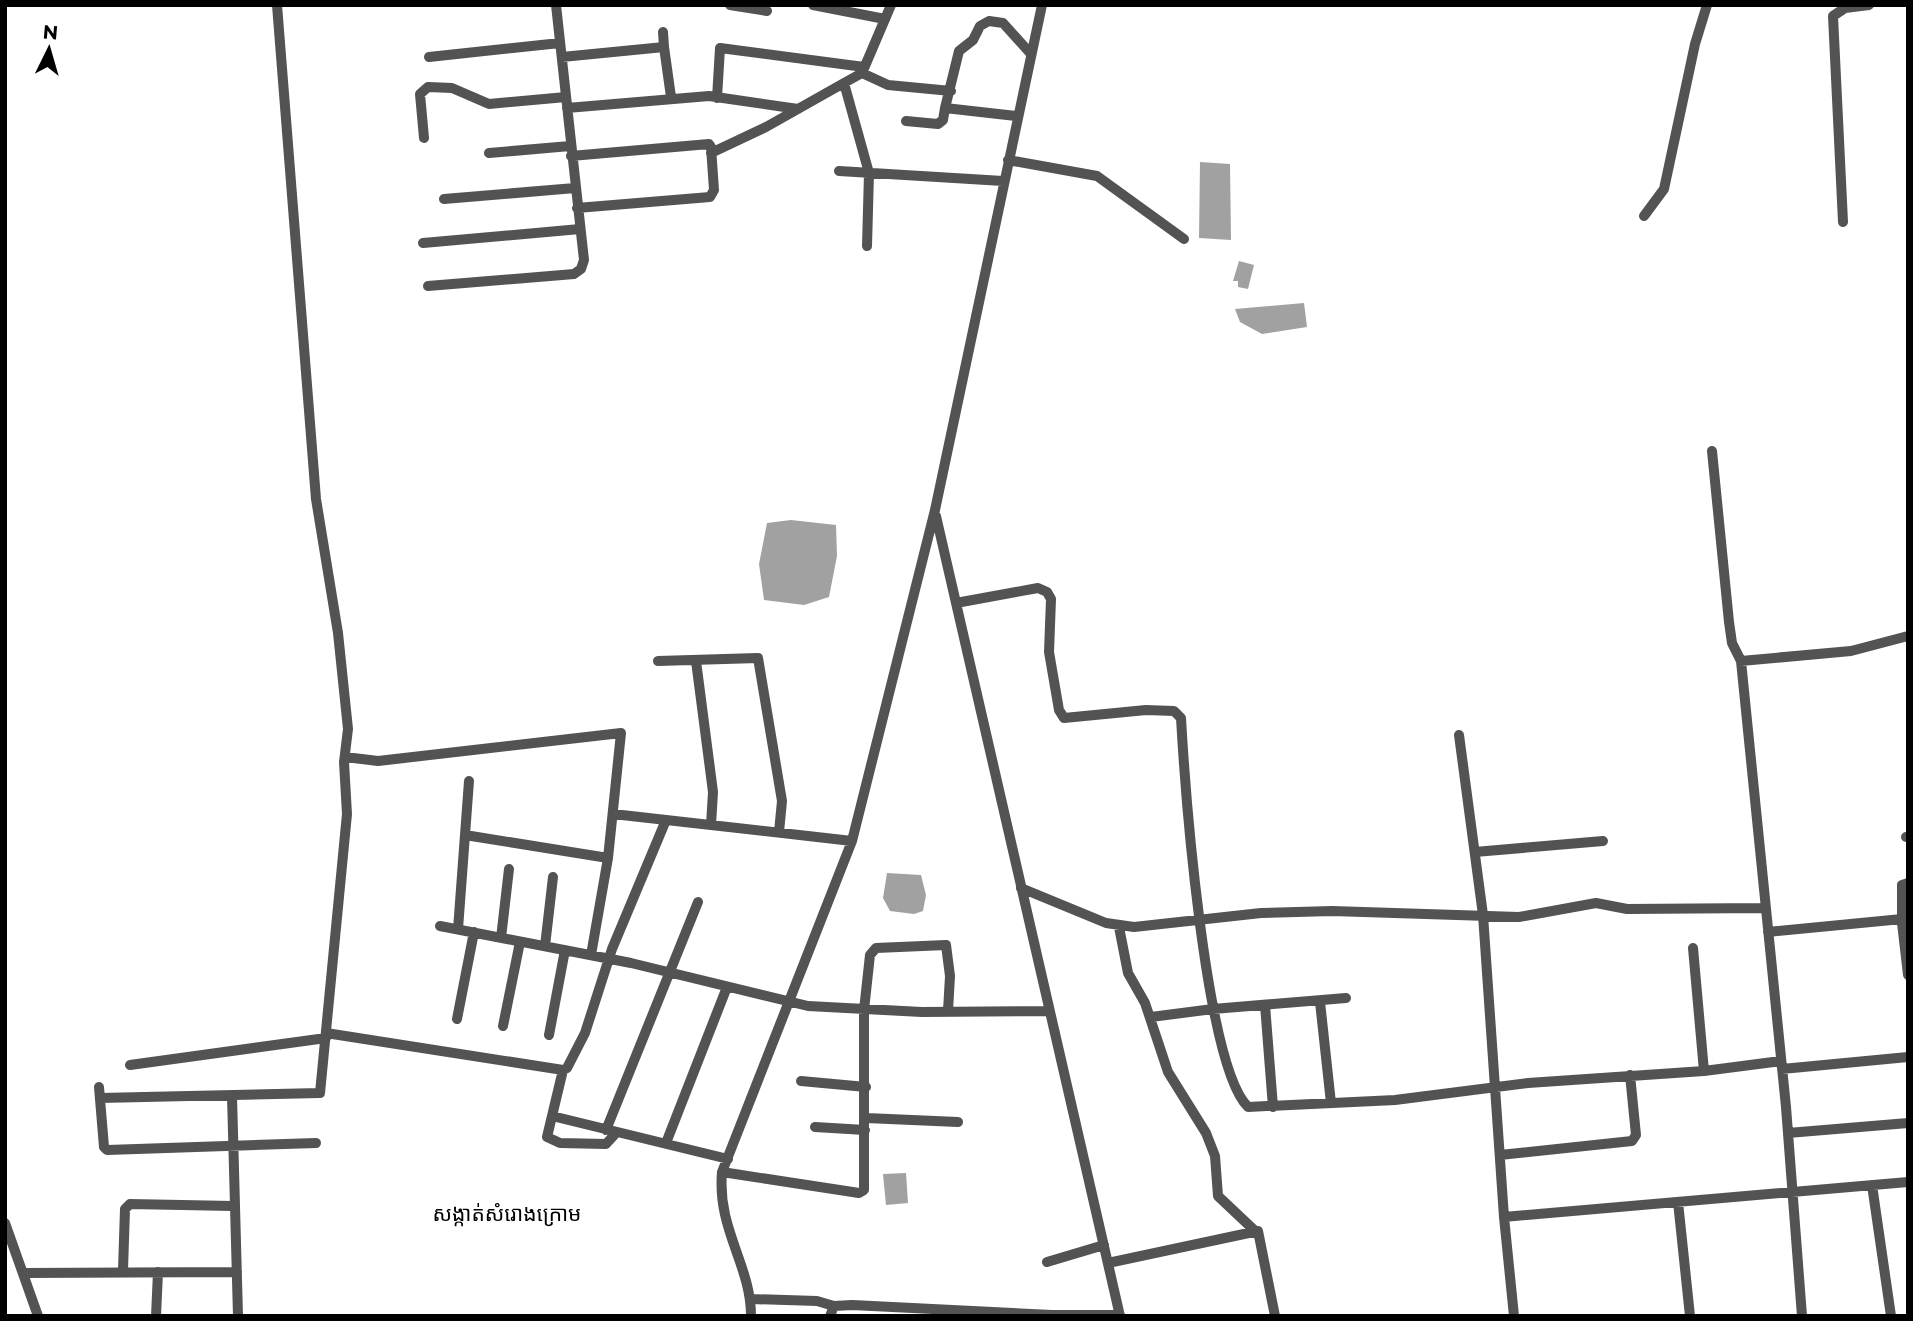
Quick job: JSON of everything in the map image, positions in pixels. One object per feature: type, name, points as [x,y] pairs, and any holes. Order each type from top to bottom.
[{"type":"street","points":[[277,5],[316,499],[338,633],[348,729],[345,757],[347,814],[320,1093],[232,1096],[100,1092],[104,1147],[107,1150],[316,1143]]},
{"type":"street","points":[[428,286],[574,274],[581,269],[584,260],[556,5]]},
{"type":"street","points":[[730,5],[767,11]]},
{"type":"street","points":[[813,5],[884,19]]},
{"type":"street","points":[[711,153],[798,109],[863,70],[891,5]]},
{"type":"street","points":[[751,1316],[751,1299],[722,1213],[722,1172],[852,841],[935,510],[1016,116],[1042,5]]},
{"type":"street","points":[[1644,216],[1664,189],[1695,44],[1707,5]]},
{"type":"street","points":[[1843,222],[1833,16],[1845,8],[1869,5]]},
{"type":"street","points":[[906,121],[938,124],[951,90],[959,51],[973,40],[980,26],[989,21],[1003,23],[1031,54]]},
{"type":"street","points":[[663,32],[671,97]]},
{"type":"street","points":[[429,57],[560,43]]},
{"type":"street","points":[[562,57],[664,47]]},
{"type":"street","points":[[717,98],[720,48],[863,70],[888,85],[951,90]]},
{"type":"street","points":[[844,83],[869,173],[867,246]]},
{"type":"street","points":[[424,138],[420,94],[428,87],[452,88],[489,104],[671,97],[717,98],[798,109]]},
{"type":"street","points":[[944,108],[1016,116]]},
{"type":"street","points":[[489,153],[709,144],[714,190],[710,197],[577,208]]},
{"type":"street","points":[[1008,160],[1097,176],[1184,239]]},
{"type":"street","points":[[839,171],[1003,181]]},
{"type":"street","points":[[444,199],[575,188]]},
{"type":"street","points":[[423,243],[580,229]]},
{"type":"street","points":[[1712,451],[1729,622],[1732,643],[1741,661],[1788,1133],[1802,1316]]},
{"type":"street","points":[[751,1299],[805,1300],[832,1311],[1120,1315],[935,510]]},
{"type":"street","points":[[956,603],[1038,588],[1047,592],[1051,599],[1049,652],[1059,710],[1064,718],[1146,710],[1174,711],[1181,718],[1200,919],[1213,1009],[1242,1100],[1252,1108],[1630,1075],[1908,1058]]},
{"type":"street","points":[[1741,661],[1851,651],[1908,636]]},
{"type":"street","points":[[658,661],[758,658],[782,801],[779,832]]},
{"type":"street","points":[[696,661],[712,792],[711,825]]},
{"type":"street","points":[[345,757],[378,761],[621,733],[608,859],[591,955]]},
{"type":"street","points":[[1459,734],[1483,915],[1504,1217],[1514,1316]]},
{"type":"street","points":[[458,929],[469,781]]},
{"type":"street","points":[[613,814],[852,841]]},
{"type":"street","points":[[130,1065],[326,1035],[563,1070],[570,1066],[585,1033],[609,958],[666,820]]},
{"type":"street","points":[[465,835],[608,859]]},
{"type":"street","points":[[1475,852],[1603,841]]},
{"type":"street","points":[[501,938],[509,870]]},
{"type":"street","points":[[545,946],[553,877]]},
{"type":"street","points":[[1908,883],[1902,884],[1908,975]]},
{"type":"street","points":[[1021,888],[1119,926],[1321,911],[1526,916],[1596,903],[1627,909],[1764,908]]},
{"type":"street","points":[[563,1070],[547,1137],[560,1143],[606,1144],[668,973],[698,902]]},
{"type":"street","points":[[1768,932],[1904,916]]},
{"type":"street","points":[[440,926],[609,958],[791,1002],[864,1010],[1048,1011]]},
{"type":"street","points":[[1119,926],[1128,973],[1151,1017],[1168,1072],[1206,1133],[1215,1156],[1218,1196],[1228,1209],[1261,1235],[1275,1316]]},
{"type":"street","points":[[457,1019],[474,933]]},
{"type":"street","points":[[503,1026],[520,942]]},
{"type":"street","points":[[722,1172],[859,1193],[864,1190],[864,1010],[868,965],[876,948],[946,945],[949,954],[948,1011]]},
{"type":"street","points":[[1693,948],[1704,1071]]},
{"type":"street","points":[[549,1035],[565,950]]},
{"type":"street","points":[[666,1143],[726,987]]},
{"type":"street","points":[[1151,1017],[1346,998]]},
{"type":"street","points":[[1320,1002],[1331,1103]]},
{"type":"street","points":[[1265,1006],[1273,1107]]},
{"type":"street","points":[[1500,1155],[1632,1141],[1636,1135],[1630,1075]]},
{"type":"street","points":[[801,1082],[866,1087]]},
{"type":"street","points":[[232,1096],[238,1316]]},
{"type":"street","points":[[552,1115],[727,1159]]},
{"type":"street","points":[[815,1127],[958,1122]]},
{"type":"street","points":[[1788,1133],[1908,1123]]},
{"type":"street","points":[[1504,1217],[1908,1182]]},
{"type":"street","points":[[1872,1185],[1891,1316]]},
{"type":"street","points":[[1678,1202],[1690,1316]]},
{"type":"street","points":[[123,1270],[125,1209],[130,1204],[233,1206]]},
{"type":"street","points":[[5,1223],[38,1316]]},
{"type":"street","points":[[1108,1263],[1254,1230]]},
{"type":"street","points":[[1047,1262],[1104,1245]]},
{"type":"street","points":[[24,1273],[123,1270],[237,1272]]},
{"type":"street","points":[[156,1316],[158,1272]]},
{"type":"shaded area","points":[[1200,162],[1230,164],[1231,240],[1199,238]]},
{"type":"shaded area","points":[[1239,261],[1254,265],[1248,289],[1238,287],[1238,281],[1233,281]]},
{"type":"shaded area","points":[[1304,303],[1307,327],[1262,334],[1240,322],[1235,309]]},
{"type":"shaded area","points":[[791,520],[836,525],[837,556],[829,597],[804,605],[764,600],[759,564],[767,523]]},
{"type":"shaded area","points":[[887,873],[921,875],[926,895],[923,911],[914,914],[890,911],[883,898]]},
{"type":"shaded area","points":[[906,1173],[908,1203],[886,1205],[883,1174]]},
{"type":"district","name":"សង្កាត់សំរោងក្រោម","points":[[507,1213]]}]
